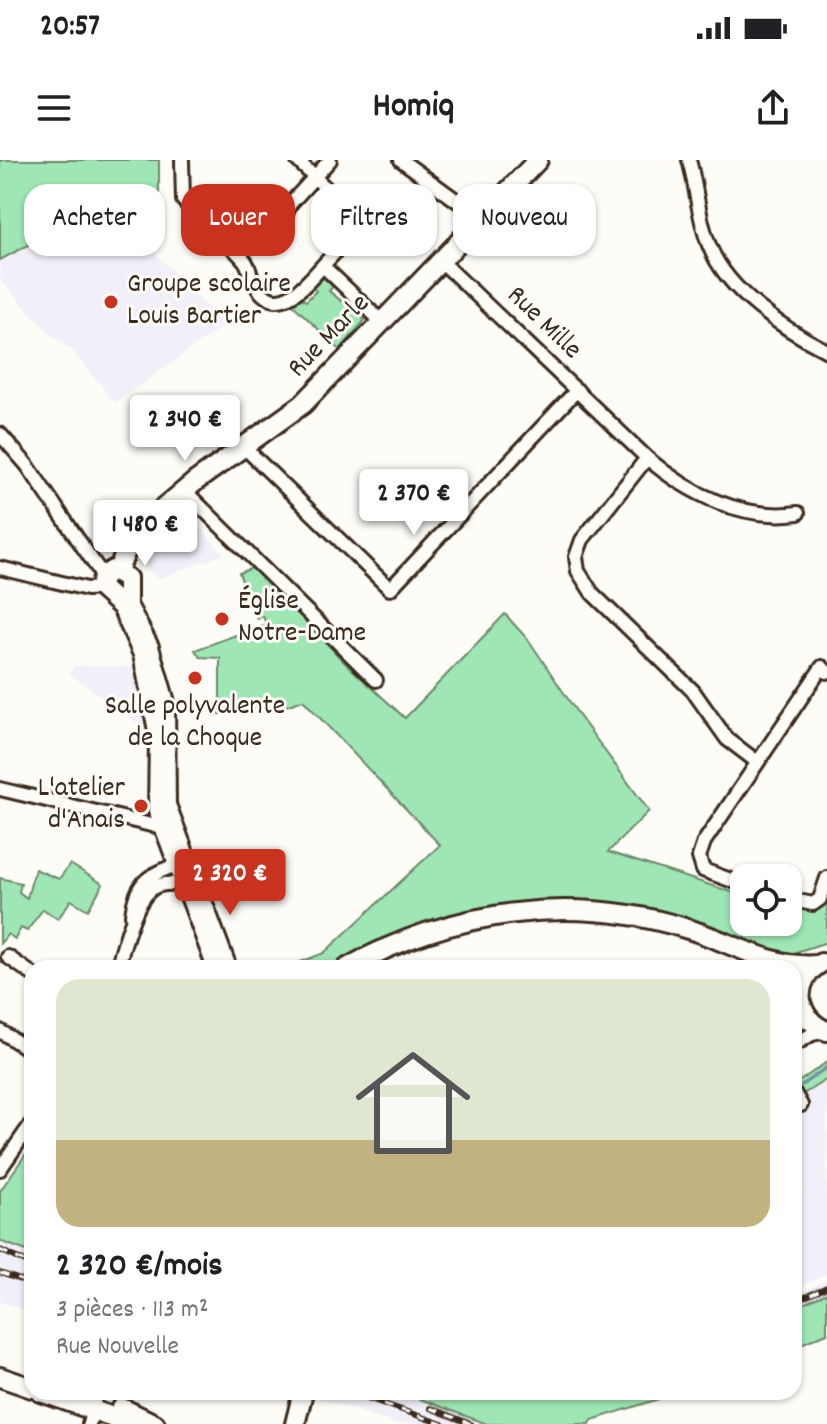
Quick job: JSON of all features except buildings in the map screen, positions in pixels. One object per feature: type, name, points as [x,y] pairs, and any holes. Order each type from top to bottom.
[{"type":"main road","name":"Rue Marle","points":[[515,184],[538,160]]},
{"type":"main road","name":"Rue Marle","points":[[112,584],[120,558],[138,532],[184,490],[303,404],[453,249]]},
{"type":"main road","points":[[112,584],[132,624],[151,682],[160,745],[157,800],[182,862],[214,960]]},
{"type":"main road","points":[[189,882],[223,960]]},
{"type":"main road","points":[[362,960],[383,949],[445,927],[484,917],[548,910],[643,917],[705,934],[777,960]]},
{"type":"main road","points":[[747,951],[762,960]]},
{"type":"main road","points":[[802,964],[822,963]]},
{"type":"main road","points":[[802,981],[822,963]]},
{"type":"main road","points":[[802,1008],[815,1025],[827,1031]]},
{"type":"main road","points":[[3,1378],[24,1384]]},
{"type":"main road","points":[[62,1400],[92,1411],[155,1424]]},
{"type":"main road","points":[[295,1424],[301,1400]]},
{"type":"street","points":[[182,160],[183,200],[244,260],[255,284],[268,298],[280,301],[290,298],[347,238],[348,211],[297,160]]},
{"type":"street","points":[[295,198],[330,160]]},
{"type":"street","points":[[401,160],[453,198]]},
{"type":"street","points":[[689,160],[706,236],[718,265],[745,293],[827,351]]},
{"type":"street","name":"Rue Mille","points":[[441,261],[647,458],[681,484],[716,502],[776,516],[798,513]]},
{"type":"street","points":[[323,266],[382,322]]},
{"type":"street","name":"Rue Mille","points":[[245,448],[390,589],[577,390]]},
{"type":"street","points":[[0,434],[27,465],[112,584],[87,589],[0,568]]},
{"type":"street","points":[[647,458],[582,540],[576,557],[578,571],[592,593],[693,691],[727,739],[756,761]]},
{"type":"street","points":[[184,490],[376,680]]},
{"type":"street","points":[[730,881],[705,873],[699,857],[706,836],[822,667],[827,672]]},
{"type":"street","points":[[0,789],[170,830]]},
{"type":"street","points":[[120,960],[131,924],[134,898],[141,883],[182,862]]},
{"type":"street","points":[[802,902],[817,902],[827,878]]},
{"type":"street","points":[[131,924],[152,888],[189,882]]},
{"type":"street","points":[[8,957],[24,968]]},
{"type":"street","points":[[0,1031],[24,1047]]},
{"type":"street","points":[[802,1040],[827,1031]]},
{"type":"street","points":[[0,1169],[24,1135]]},
{"type":"shaded area","name":"Groupe scolaire Louis Bartier","points":[[24,247],[24,256],[158,256],[225,325],[115,403],[71,349],[49,333],[0,279],[0,260]]},
{"type":"shaded area","points":[[182,508],[224,554],[158,579],[134,559]]},
{"type":"shaded area","points":[[74,666],[139,667],[149,727],[142,727],[69,673]]},
{"type":"shaded area","points":[[827,1079],[827,1274],[802,1285],[802,1095]]},
{"type":"shaded area","points":[[0,1241],[24,1250],[24,1310],[0,1302]]},
{"type":"shaded area","points":[[827,1280],[827,1293],[802,1304],[802,1292]]},
{"type":"shaded area","points":[[326,1400],[422,1400],[487,1424],[395,1424]]},
{"type":"green space","points":[[0,160],[159,160],[159,184],[24,184],[24,247],[0,260]]},
{"type":"green space","points":[[325,278],[335,284],[329,291],[365,320],[340,350],[292,304],[299,296],[306,301],[316,291],[309,285]]},
{"type":"green space","points":[[255,567],[343,661],[405,718],[505,614],[530,642],[649,811],[608,852],[730,891],[730,936],[802,936],[802,910],[812,909],[827,900],[827,942],[787,955],[760,946],[752,960],[741,960],[680,937],[644,928],[571,920],[535,921],[460,931],[410,947],[383,960],[306,960],[324,953],[440,845],[303,700],[286,706],[220,714],[220,658],[200,657],[195,650],[266,624],[263,616],[257,619],[239,573]]},
{"type":"green space","points":[[70,864],[103,884],[88,910],[71,900],[58,919],[43,909],[27,931],[21,928],[15,939],[8,934],[0,944],[0,878],[21,883],[19,892],[27,898],[35,869],[59,879]]},
{"type":"green space","points":[[827,1062],[827,1079],[802,1095],[802,1079]]},
{"type":"green space","points":[[24,1156],[24,1250],[0,1241],[0,1191]]},
{"type":"green space","points":[[827,1293],[827,1333],[802,1344],[802,1304]]},
{"type":"green space","points":[[422,1400],[656,1400],[592,1420],[590,1424],[487,1424]]},
{"type":"waterway","points":[[802,1085],[827,1067]]},
{"type":"railway","points":[[0,1250],[24,1261]]},
{"type":"railway","points":[[0,1273],[24,1281]]},
{"type":"railway","points":[[802,1298],[827,1287]]},
{"type":"railway","points":[[373,1400],[442,1424]]},
{"type":"railway","points":[[430,1408],[471,1424]]},
{"type":"place","name":"Groupe scolaire Louis Bartier","points":[[111,302]]},
{"type":"place","name":"Église Notre-Dame","points":[[222,619]]},
{"type":"place","name":"Salle polyvalente de la Choque","points":[[195,678]]},
{"type":"place","name":"L'atelier d'Anais","points":[[141,806]]}]
